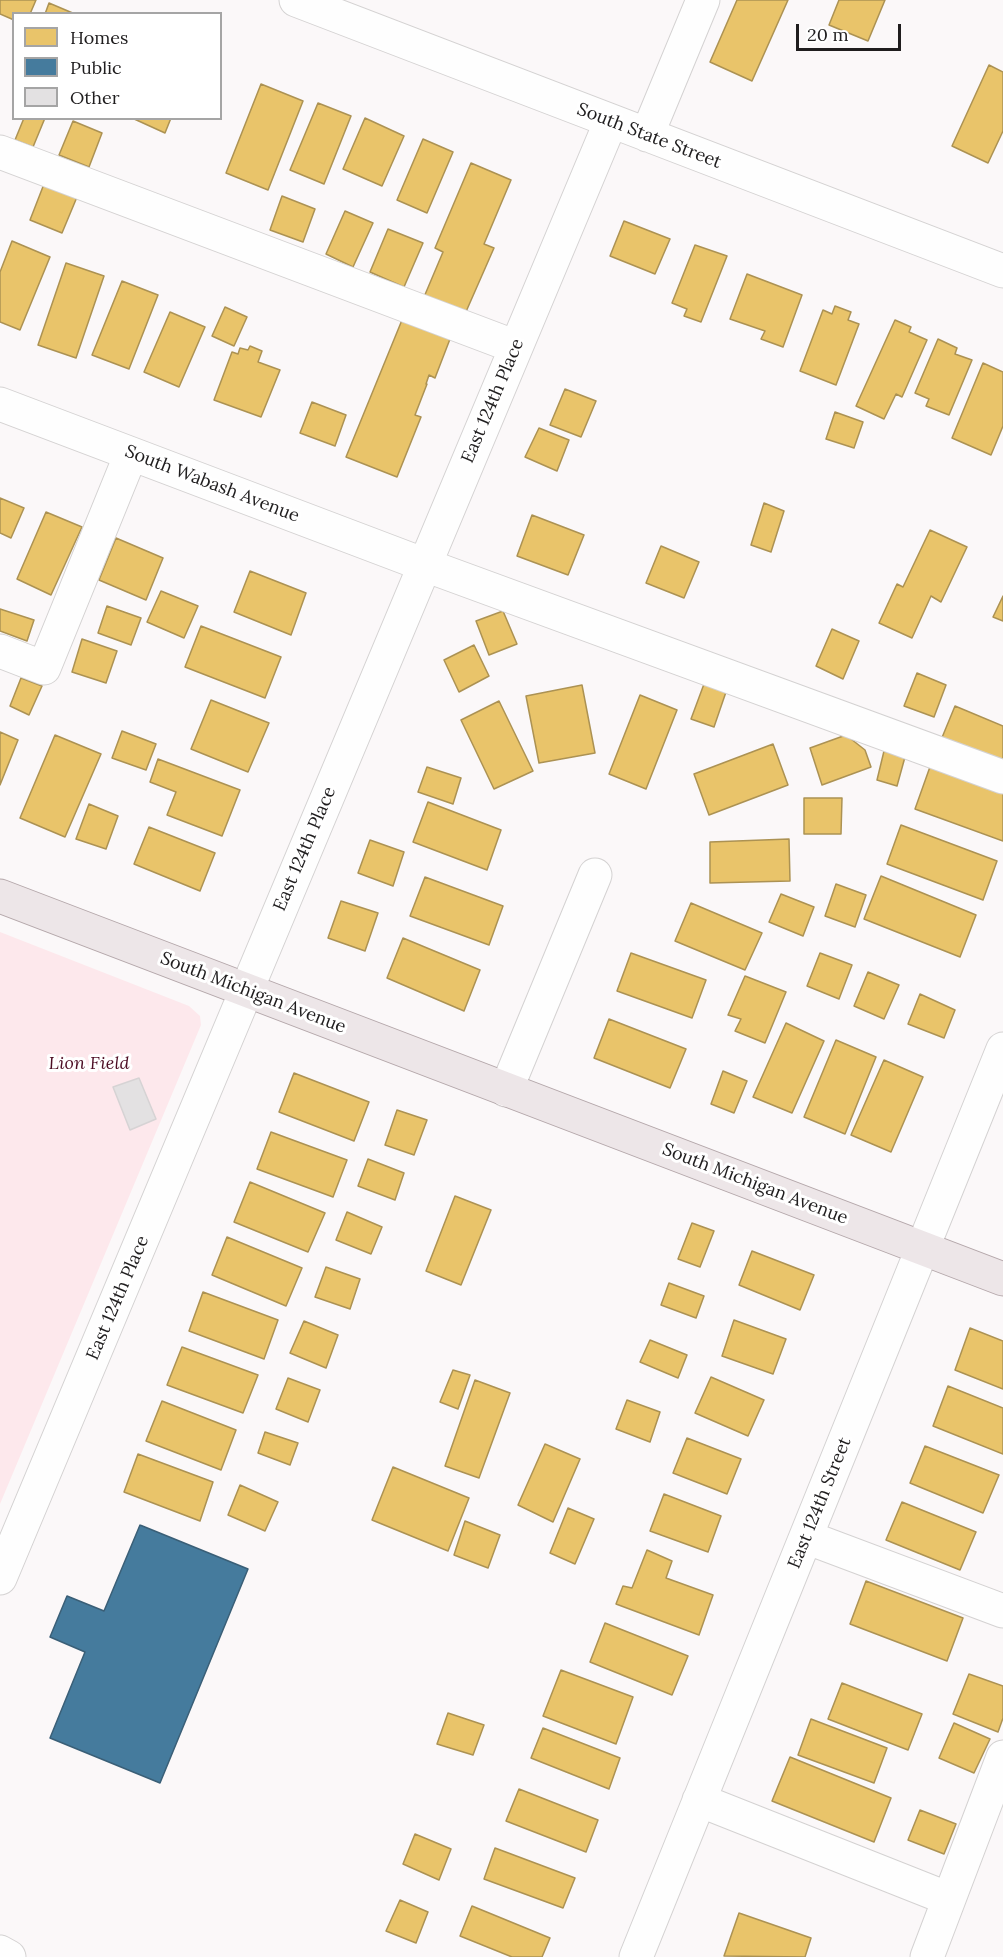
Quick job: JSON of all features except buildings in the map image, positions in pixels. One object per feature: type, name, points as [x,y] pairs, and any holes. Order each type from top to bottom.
[{"type":"main road","name":"South Michigan Avenue","points":[[0,896],[1003,1279]]},
{"type":"street","name":"South State Street","points":[[296,0],[1003,271]]},
{"type":"street","points":[[647,135],[703,0]]},
{"type":"street","name":"East 124th Place","points":[[0,1578],[610,121]]},
{"type":"street","points":[[0,152],[516,347]]},
{"type":"street","name":"South Wabash Avenue","points":[[0,404],[425,565],[1003,777]]},
{"type":"street","points":[[0,651],[44,668],[130,454]]},
{"type":"street","points":[[506,1090],[595,875]]},
{"type":"street","name":"East 124th Street","points":[[636,1957],[1003,1049]]},
{"type":"street","points":[[806,1537],[1003,1611]]},
{"type":"street","points":[[927,1957],[1003,1757]]},
{"type":"street","points":[[699,1800],[949,1899]]},
{"type":"street","points":[[0,1952],[9,1957]]},
{"type":"green space","name":"Lion Field","points":[[0,932],[189,1006],[200,1016],[201,1025],[0,1504]]}]
